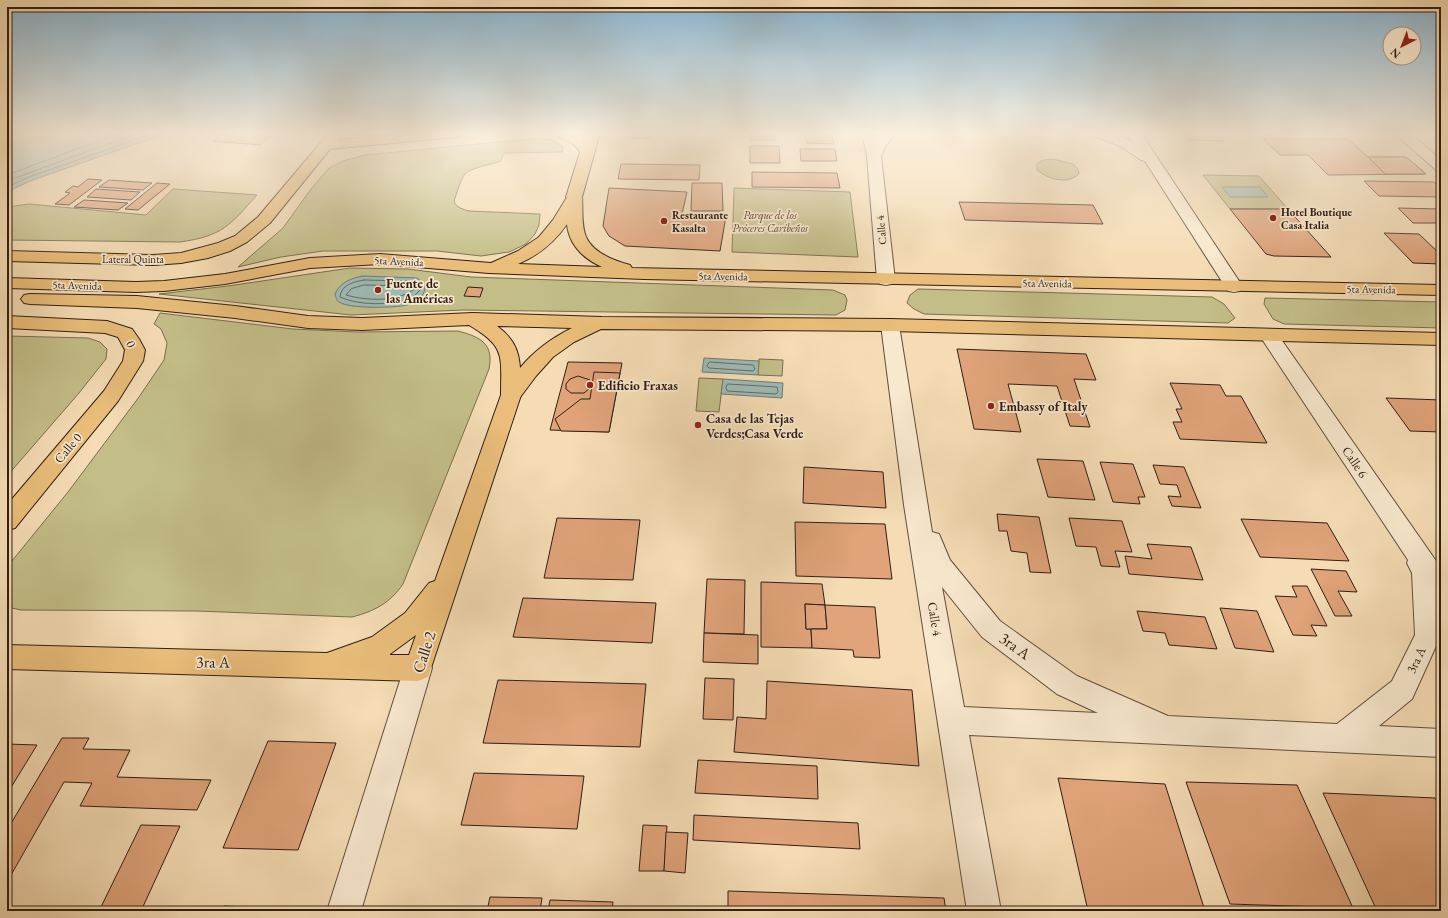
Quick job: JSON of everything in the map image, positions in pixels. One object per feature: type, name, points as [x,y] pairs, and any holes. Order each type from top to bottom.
[{"type":"main road","name":"Lateral Quinta","points":[[7,256],[109,260],[153,260],[181,258],[202,254],[224,247],[241,239],[254,230],[301,176]]},
{"type":"main road","points":[[489,268],[512,261],[533,250],[552,235],[563,220],[574,197],[580,176]]},
{"type":"main road","points":[[574,197],[578,238],[588,250],[600,260],[615,267],[644,274]]},
{"type":"main road","name":"5ta Avenida","points":[[7,283],[130,287],[164,286],[225,279],[310,263],[351,260],[400,260],[489,268],[644,274],[1441,290]]},
{"type":"main road","name":"5ta Avenida","points":[[7,298],[155,304],[236,312],[308,322],[362,324],[472,319],[602,323],[890,325],[1441,340]]},
{"type":"main road","points":[[472,319],[500,336],[506,345],[510,356],[511,394]]},
{"type":"main road","name":"0","points":[[7,322],[107,327],[125,333],[130,339],[135,350],[133,361],[126,373]]},
{"type":"main road","points":[[511,394],[532,365],[560,341],[575,333],[602,323]]},
{"type":"main road","name":"Calle 0","points":[[7,521],[111,396],[126,373]]},
{"type":"main road","name":"Calle 2","points":[[418,668],[511,394]]},
{"type":"main road","points":[[325,665],[381,646],[414,622],[434,597],[451,570]]},
{"type":"main road","name":"3ra A","points":[[10,656],[418,668]]},
{"type":"street","name":"Calle 4","points":[[876,176],[886,280]]},
{"type":"street","points":[[1161,176],[1234,287]]},
{"type":"street","name":"Calle 4","points":[[890,325],[916,505],[984,911]]},
{"type":"street","name":"Calle 6","points":[[1269,336],[1441,588]]},
{"type":"street","name":"3ra A","points":[[916,505],[940,566],[991,629],[1067,685],[1168,731]]},
{"type":"street","name":"3ra A","points":[[1341,740],[1402,690],[1428,635],[1424,572],[1389,512]]},
{"type":"street","name":"Calle 2","points":[[344,911],[418,668]]},
{"type":"street","name":"3ra A","points":[[951,720],[1341,740],[1441,743]]},
{"type":"green space","points":[[322,176],[464,176],[454,201],[458,207],[469,211],[540,214],[539,225],[535,234],[526,244],[509,252],[481,256],[437,251],[323,251],[281,257],[238,267],[283,228]]},
{"type":"green space","points":[[1047,176],[1076,176],[1063,180],[1058,180]]},
{"type":"green space","points":[[1204,176],[1259,176],[1288,209],[1230,209]]},
{"type":"green space","name":"Parque de los Próceres Caribeños","points":[[734,188],[850,192],[858,257],[732,252]]},
{"type":"green space","points":[[173,189],[257,195],[240,214],[224,228],[206,236],[180,242],[7,240],[7,207],[29,204],[146,215]]},
{"type":"green space","points":[[350,268],[408,269],[471,277],[833,290],[845,295],[847,300],[845,310],[836,315],[463,310],[351,315],[159,294],[228,286]]},
{"type":"green space","points":[[918,289],[1212,297],[1224,304],[1235,318],[1228,323],[924,314],[914,309],[907,303],[910,295]]},
{"type":"green space","points":[[1265,298],[1441,302],[1441,328],[1284,324],[1273,319],[1264,304]]},
{"type":"green space","points":[[160,313],[293,329],[357,332],[458,331],[473,336],[484,343],[490,353],[489,369],[403,584],[387,601],[375,609],[352,617],[197,611],[21,610],[7,607],[7,567],[68,492],[139,397],[164,360],[167,343],[161,329],[154,324]]},
{"type":"green space","points":[[7,336],[88,338],[100,342],[107,349],[106,359],[79,393],[7,476]]},
{"type":"green space","points":[[759,359],[783,360],[782,376],[758,375]]},
{"type":"green space","points":[[699,378],[723,379],[719,412],[696,411]]},
{"type":"water","points":[[7,176],[45,176],[30,181],[7,192]]},
{"type":"water","points":[[1222,187],[1260,187],[1268,197],[1230,197]]},
{"type":"water","name":"Fuente de las Américas","points":[[363,276],[417,278],[422,282],[425,290],[420,297],[412,303],[401,306],[361,307],[344,304],[338,301],[335,294],[340,286],[351,279]]},
{"type":"water","points":[[704,358],[759,361],[758,375],[702,372]]},
{"type":"water","points":[[723,379],[783,383],[782,398],[721,394]]},
{"type":"building","points":[[619,176],[699,176],[699,180],[618,179]]},
{"type":"building","points":[[752,176],[838,176],[840,188],[752,187]]},
{"type":"building","points":[[88,179],[102,180],[69,205],[55,204],[70,193],[65,192],[73,186],[78,187]]},
{"type":"building","points":[[109,180],[152,183],[143,190],[99,187]]},
{"type":"building","points":[[1364,181],[1434,182],[1441,188],[1441,197],[1379,196]]},
{"type":"building","points":[[157,183],[170,184],[138,210],[125,209]]},
{"type":"building","points":[[692,183],[722,183],[723,211],[691,211]]},
{"type":"building","name":"Restaurante Kasalta","points":[[609,188],[687,192],[682,214],[726,216],[720,251],[625,246],[609,236],[603,226]]},
{"type":"building","points":[[96,189],[140,192],[131,200],[87,197]]},
{"type":"building","points":[[84,200],[128,203],[118,210],[74,207]]},
{"type":"building","points":[[959,202],[1093,205],[1103,224],[965,220]]},
{"type":"building","points":[[1398,208],[1441,209],[1441,223],[1413,223]]},
{"type":"building","points":[[1230,209],[1288,209],[1331,257],[1274,256],[1266,254]]},
{"type":"building","points":[[1384,233],[1419,234],[1441,255],[1441,264],[1413,263]]},
{"type":"building","points":[[468,287],[483,288],[480,297],[464,296]]},
{"type":"building","name":"Embassy of Italy","points":[[957,349],[1086,354],[1096,380],[1074,379],[1090,427],[1070,426],[1057,386],[1008,384],[1021,432],[974,429]]},
{"type":"building","name":"Edificio Fraxas","points":[[568,362],[622,363],[609,432],[550,430]]},
{"type":"building","points":[[594,372],[620,373],[609,432],[561,431],[555,419],[581,399],[590,399]]},
{"type":"building","points":[[578,376],[590,380],[590,388],[584,393],[571,393],[566,389],[566,384],[570,379]]},
{"type":"building","points":[[1170,383],[1220,385],[1226,396],[1241,396],[1267,443],[1180,439],[1173,422],[1182,422],[1176,409],[1182,409]]},
{"type":"building","points":[[1386,398],[1441,400],[1441,432],[1410,431]]},
{"type":"building","points":[[1037,459],[1083,461],[1095,500],[1048,497]]},
{"type":"building","points":[[1100,462],[1133,464],[1145,497],[1138,497],[1140,504],[1113,502]]},
{"type":"building","points":[[1153,465],[1184,467],[1201,508],[1172,506],[1168,496],[1181,497],[1177,485],[1160,484]]},
{"type":"building","points":[[804,467],[883,472],[886,508],[803,503]]},
{"type":"building","points":[[997,514],[1039,517],[1051,573],[1030,572],[1027,553],[1011,551],[1007,531],[999,531]]},
{"type":"building","points":[[557,518],[640,520],[633,580],[544,578]]},
{"type":"building","points":[[1069,518],[1122,521],[1132,552],[1115,551],[1120,567],[1101,566],[1096,547],[1076,546]]},
{"type":"building","points":[[1241,519],[1327,523],[1349,561],[1260,557]]},
{"type":"building","points":[[795,522],[885,524],[892,579],[796,576]]},
{"type":"building","points":[[1147,544],[1191,547],[1203,580],[1129,574],[1125,556],[1152,559]]},
{"type":"building","points":[[1311,569],[1346,571],[1357,592],[1338,591],[1352,616],[1335,616]]},
{"type":"building","points":[[707,579],[745,580],[744,634],[704,633]]},
{"type":"building","points":[[761,582],[822,584],[825,605],[805,604],[806,629],[811,629],[812,648],[761,647]]},
{"type":"building","points":[[1292,586],[1307,586],[1327,626],[1311,625],[1317,636],[1293,635],[1275,596],[1297,597]]},
{"type":"building","points":[[523,598],[656,603],[652,643],[513,637]]},
{"type":"building","points":[[805,604],[825,605],[827,629],[806,629]]},
{"type":"building","points":[[825,605],[875,607],[880,658],[854,657],[853,650],[812,648],[811,629],[827,629]]},
{"type":"building","points":[[1220,608],[1257,611],[1274,652],[1235,648]]},
{"type":"building","points":[[1137,611],[1205,617],[1217,649],[1169,645],[1165,633],[1143,631]]},
{"type":"building","points":[[704,633],[758,635],[758,664],[703,662]]},
{"type":"building","points":[[705,678],[734,679],[733,720],[703,719]]},
{"type":"building","points":[[498,680],[646,684],[640,747],[483,743]]},
{"type":"building","points":[[767,681],[912,690],[919,766],[734,752],[737,717],[766,719]]},
{"type":"building","points":[[62,738],[89,738],[83,749],[130,750],[117,777],[211,780],[197,810],[80,806],[92,783],[64,782],[7,882],[7,830]]},
{"type":"building","points":[[268,741],[336,743],[298,850],[223,848]]},
{"type":"building","points":[[7,744],[37,745],[7,794]]},
{"type":"building","points":[[698,760],[817,766],[818,799],[695,793]]},
{"type":"building","points":[[474,773],[584,776],[577,829],[461,825]]},
{"type":"building","points":[[1058,778],[1165,784],[1205,911],[1088,911]]},
{"type":"building","points":[[1186,782],[1297,785],[1353,908],[1230,904]]},
{"type":"building","points":[[1323,793],[1435,798],[1441,808],[1441,911],[1377,911]]},
{"type":"building","points":[[694,815],[858,823],[860,849],[693,840]]},
{"type":"building","points":[[141,825],[180,826],[141,911],[99,911]]},
{"type":"building","points":[[643,825],[667,826],[664,871],[639,871]]},
{"type":"building","points":[[666,832],[688,833],[685,873],[664,871]]},
{"type":"building","points":[[728,891],[944,898],[946,911],[728,911]]},
{"type":"building","points":[[490,897],[542,898],[540,911],[487,911]]},
{"type":"building","points":[[550,900],[613,902],[612,911],[548,911]]},
{"type":"building","points":[[224,906],[272,908],[271,911],[222,911]]},
{"type":"place","name":"Hotel Boutique Casa Italia","points":[[1273,218]]},
{"type":"place","name":"Restaurante Kasalta","points":[[664,221]]},
{"type":"place","name":"Fuente de las Américas","points":[[378,290]]},
{"type":"place","name":"Edificio Fraxas","points":[[590,385]]},
{"type":"place","name":"Embassy of Italy","points":[[991,406]]},
{"type":"place","name":"Casa de las Tejas Verdes;Casa Verde","points":[[698,425]]}]
